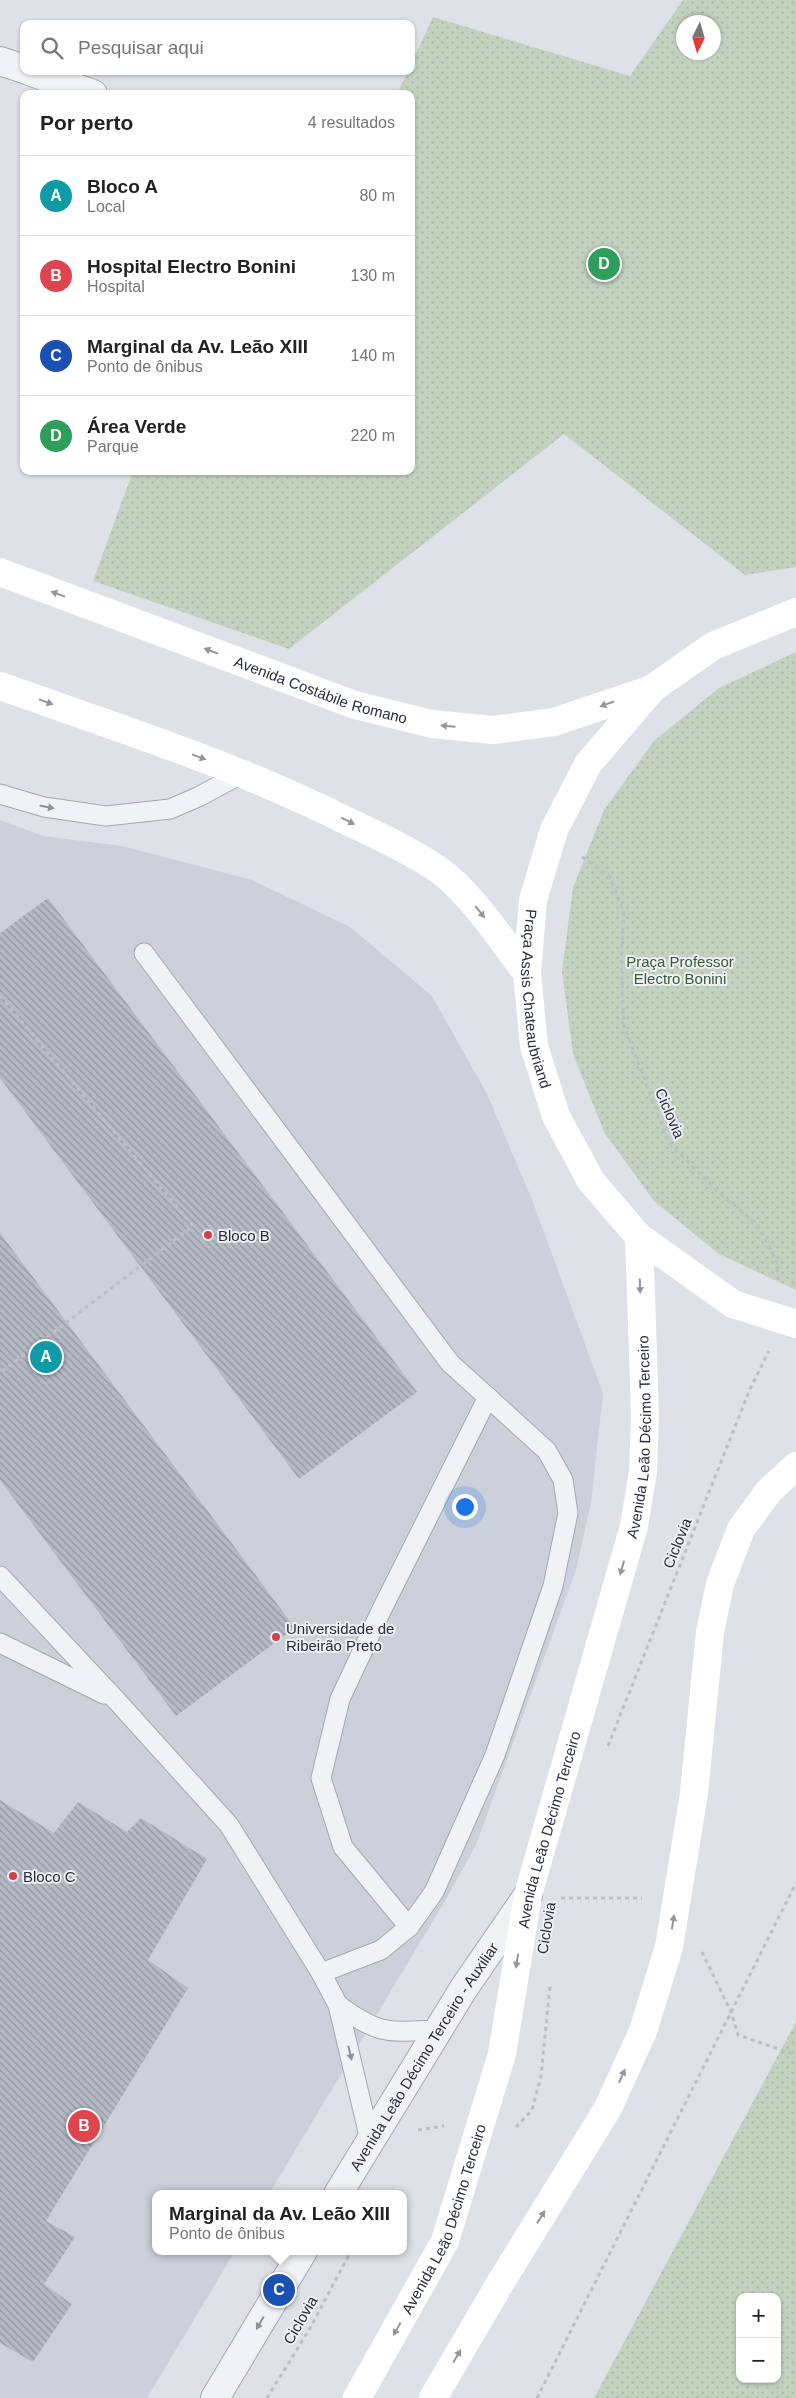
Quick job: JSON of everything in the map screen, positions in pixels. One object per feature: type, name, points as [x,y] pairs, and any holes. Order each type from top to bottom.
[{"type":"main road","name":"Avenida Costábile Romano","points":[[0,572],[354,704],[432,724],[493,730],[554,722],[653,688]]},
{"type":"main road","name":"Praça Assis Chateaubriand","points":[[790,1322],[733,1304],[639,1237],[591,1181],[556,1116],[534,1046],[527,973],[533,900],[554,830],[588,764],[653,688],[713,646],[796,612]]},
{"type":"main road","points":[[0,686],[243,772],[370,832],[439,870],[478,908],[527,973]]},
{"type":"main road","name":"Avenida Leão Décimo Terceiro","points":[[357,2398],[445,2241],[502,2054],[528,1896],[634,1526],[643,1472],[645,1415],[639,1237]]},
{"type":"main road","points":[[433,2398],[499,2285],[608,2108],[643,2031],[669,1947],[694,1794],[710,1632],[720,1584],[741,1529],[769,1491],[796,1466]]},
{"type":"street","points":[[0,61],[20,68]]},
{"type":"street","points":[[40,75],[82,90]]},
{"type":"street","name":"Avenida Leão Décimo Terceiro - Auxiliar","points":[[340,2190],[464,1988],[528,1896]]},
{"type":"street","points":[[216,2398],[301,2255]]},
{"type":"lane","points":[[0,794],[44,807],[106,816],[170,809],[198,797],[243,772]]},
{"type":"lane","points":[[144,953],[450,1363],[547,1450],[563,1480],[568,1513],[554,1586],[495,1755],[434,1892],[408,1927],[381,1950],[321,1973]]},
{"type":"lane","points":[[408,1927],[343,1847],[320,1778],[340,1699],[382,1609],[488,1397]]},
{"type":"lane","points":[[0,1576],[116,1700],[229,1826],[321,1973],[338,2005],[370,2140]]},
{"type":"lane","points":[[0,1643],[116,1700]]},
{"type":"lane","points":[[338,2005],[374,2029],[394,2032],[438,2030]]},
{"type":"path","name":"Ciclovia","points":[[577,854],[609,876],[624,912],[621,957],[624,1026],[669,1143],[716,1190],[757,1224],[776,1261],[790,1322],[750,1389],[606,1752]]},
{"type":"path","points":[[0,996],[193,1226],[0,1373]]},
{"type":"path","points":[[537,2398],[796,1883]]},
{"type":"path","name":"Ciclovia","points":[[561,1906],[564,1889]]},
{"type":"path","points":[[528,1896],[563,1898],[677,1898]]},
{"type":"path","points":[[702,1951],[731,2012],[738,2035],[796,2055]]},
{"type":"path","points":[[414,2136],[418,2130],[440,2126],[494,2133],[514,2129],[532,2110],[540,2076],[550,1979]]},
{"type":"path","points":[[383,2190],[389,2178]]},
{"type":"path","name":"Ciclovia","points":[[267,2398],[309,2330],[348,2255]]},
{"type":"shaded area","name":"Universidade de Ribeirão Preto","points":[[0,820],[43,836],[122,846],[252,880],[350,927],[432,996],[487,1094],[531,1197],[603,1393],[591,1503],[576,1570],[476,1845],[445,1901],[271,2190],[152,2190],[152,2255],[233,2255],[147,2398],[0,2398]]},
{"type":"green space","points":[[683,0],[796,0],[796,567],[745,575],[564,434],[289,649],[93,581],[132,475],[415,475],[415,90],[399,90],[406,75],[415,75],[415,55],[433,17],[630,76]]},
{"type":"green space","name":"Praça Professor Electro Bonini","points":[[796,652],[796,1290],[719,1254],[654,1201],[604,1132],[573,1054],[562,971],[573,888],[604,810],[654,741],[719,688]]},
{"type":"green space","points":[[796,2022],[796,2398],[594,2398]]},
{"type":"building","name":"Bloco B","points":[[48,898],[417,1392],[299,1479],[0,1078],[0,933]]},
{"type":"building","points":[[0,1233],[295,1628],[176,1716],[0,1480]]},
{"type":"building","points":[[0,1800],[54,1833],[78,1802],[127,1832],[141,1818],[207,1859],[148,1960],[188,1988],[46,2221],[75,2237],[44,2284],[72,2304],[33,2362],[0,2343]]},
{"type":"place","name":"Área Verde","points":[[604,264]]},
{"type":"place","name":"Bloco B","points":[[208,1235]]},
{"type":"place","name":"Bloco A","points":[[46,1357]]},
{"type":"place","name":"Universidade de Ribeirão Preto","points":[[276,1637]]},
{"type":"place","name":"Bloco C","points":[[13,1876]]},
{"type":"place","name":"Hospital Electro Bonini","points":[[84,2126]]},
{"type":"place","name":"Marginal da Av. Leão XIII","points":[[279,2290]]}]
